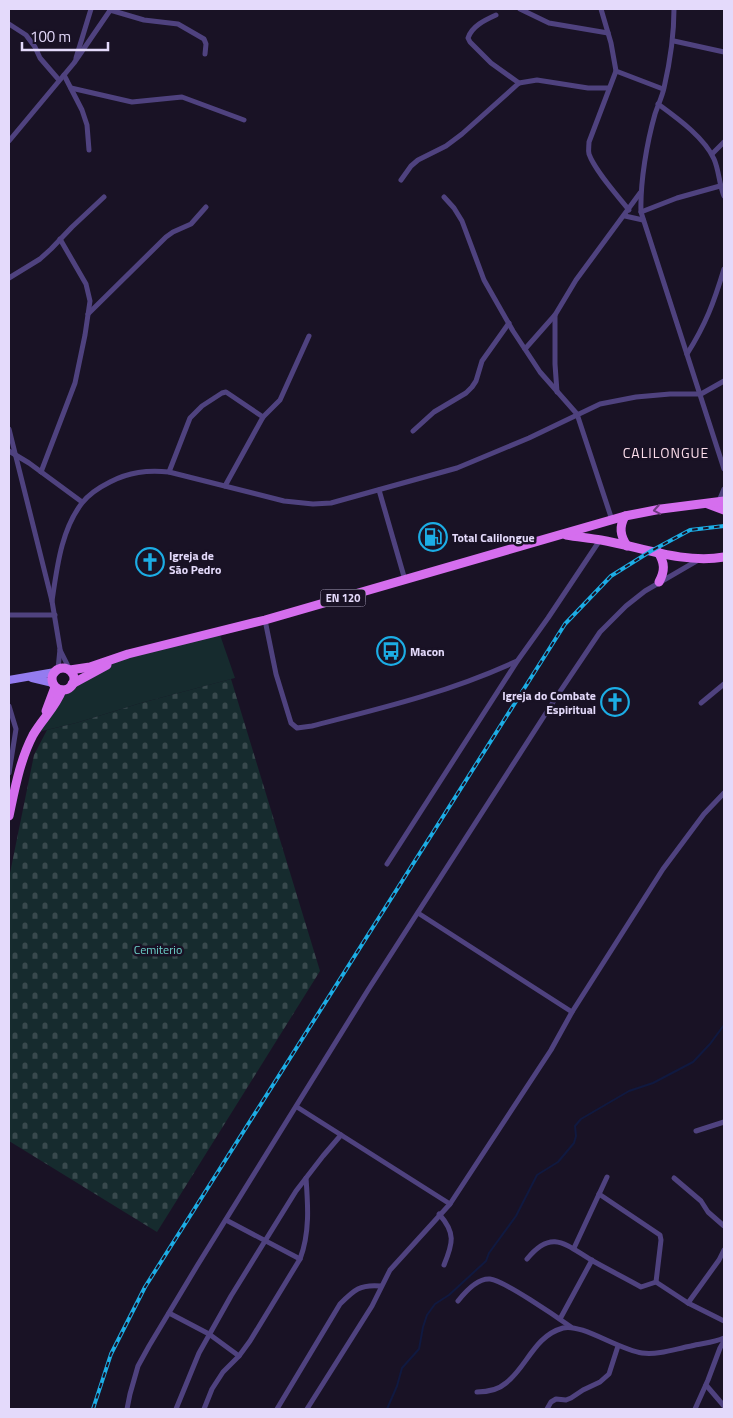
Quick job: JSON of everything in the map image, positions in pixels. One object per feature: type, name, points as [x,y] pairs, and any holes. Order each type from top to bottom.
[{"type":"main road","name":"EN 120","points":[[9,816],[23,760],[34,733],[59,699],[57,686],[52,677],[62,668],[70,670],[90,667],[265,620],[625,516],[722,501]]},
{"type":"main road","name":"EN 120","points":[[705,503],[724,510]]},
{"type":"main road","points":[[625,516],[620,526],[627,546]]},
{"type":"main road","name":"EN 120","points":[[563,535],[700,559],[724,557]]},
{"type":"main road","points":[[658,552],[663,559],[664,566],[659,582]]},
{"type":"main road","name":"EN 120","points":[[57,686],[70,688],[72,684],[122,657]]},
{"type":"main road","points":[[70,670],[74,677],[72,684]]},
{"type":"street","points":[[74,63],[91,9]]},
{"type":"street","points":[[9,141],[74,63],[110,9],[144,20],[178,24],[204,39],[206,44],[205,54]]},
{"type":"street","points":[[520,9],[549,24],[608,32]]},
{"type":"street","points":[[602,9],[616,71],[589,142],[590,154],[596,167],[628,210]]},
{"type":"street","points":[[674,9],[674,41],[664,90],[658,104],[640,193],[641,212],[687,354],[702,394],[724,469]]},
{"type":"street","points":[[496,15],[479,24],[468,38],[491,63],[519,83]]},
{"type":"street","points":[[9,24],[26,35],[40,58],[71,88],[87,125],[89,150]]},
{"type":"street","points":[[674,41],[724,52]]},
{"type":"street","points":[[616,71],[664,90]]},
{"type":"street","points":[[401,180],[418,160],[446,146],[462,134],[519,83],[537,80],[588,88],[608,88]]},
{"type":"street","points":[[71,88],[132,102],[182,97],[244,120]]},
{"type":"street","points":[[658,104],[686,126],[712,154],[724,196]]},
{"type":"street","points":[[712,154],[724,142]]},
{"type":"street","points":[[641,212],[676,198],[720,186]]},
{"type":"street","points":[[525,349],[555,315],[576,280],[625,216],[640,193]]},
{"type":"street","points":[[9,278],[40,259],[104,197]]},
{"type":"street","points":[[444,197],[462,221],[484,280],[509,323],[540,372],[577,414],[612,520]]},
{"type":"street","points":[[88,314],[166,237],[191,224],[206,206]]},
{"type":"street","points":[[625,216],[643,220]]},
{"type":"street","points":[[41,472],[75,383],[90,302],[86,284],[60,239]]},
{"type":"street","points":[[687,354],[702,330],[714,304],[724,268]]},
{"type":"street","points":[[555,315],[555,364],[558,393]]},
{"type":"street","points":[[412,431],[434,412],[466,393],[472,387],[476,381],[482,361],[509,323]]},
{"type":"street","points":[[225,486],[263,417],[280,400],[309,336]]},
{"type":"street","points":[[52,600],[63,544],[71,522],[82,502],[98,488],[117,478],[137,472],[153,470],[168,472],[284,501],[313,504],[331,503],[457,468],[529,438],[600,404],[636,397],[702,394],[724,381]]},
{"type":"street","points":[[168,472],[190,418],[202,406],[222,393],[226,392],[263,417]]},
{"type":"street","points":[[9,429],[11,452],[52,600],[60,649],[70,670]]},
{"type":"street","points":[[11,452],[82,502]]},
{"type":"street","points":[[722,501],[724,489]]},
{"type":"street","points":[[379,490],[405,580]]},
{"type":"street","points":[[386,864],[518,660],[600,540]]},
{"type":"street","points":[[127,1409],[138,1366],[148,1346],[255,1170],[297,1107],[557,696],[600,632],[626,606],[659,582],[680,572],[700,559]]},
{"type":"street","points":[[9,615],[54,615]]},
{"type":"street","points":[[265,620],[276,674],[291,723],[297,728],[312,726],[433,694],[482,677],[518,660]]},
{"type":"street","points":[[9,680],[57,671],[60,649]]},
{"type":"street","points":[[28,677],[40,679],[57,686]]},
{"type":"street","points":[[701,703],[724,684]]},
{"type":"street","points":[[9,706],[16,729],[9,773]]},
{"type":"street","points":[[307,1409],[372,1306],[390,1270],[450,1204],[551,1050],[572,1012],[677,850],[704,814],[724,793]]},
{"type":"street","points":[[418,913],[572,1012]]},
{"type":"street","points":[[297,1107],[450,1204]]},
{"type":"street","points":[[696,1131],[724,1122]]},
{"type":"street","points":[[176,1409],[199,1353],[209,1334],[265,1241],[306,1177],[341,1135]]},
{"type":"street","points":[[574,1248],[607,1176]]},
{"type":"street","points":[[204,1409],[212,1389],[223,1372],[239,1356],[270,1309],[306,1246],[308,1219],[306,1177]]},
{"type":"street","points":[[674,1178],[701,1201],[708,1212],[724,1226]]},
{"type":"street","points":[[599,1194],[660,1235],[656,1282]]},
{"type":"street","points":[[439,1214],[452,1233],[452,1246],[444,1265]]},
{"type":"street","points":[[226,1220],[300,1259]]},
{"type":"street","points":[[527,1259],[534,1250],[549,1242],[561,1242],[641,1287],[656,1282]]},
{"type":"street","points":[[688,1303],[724,1250]]},
{"type":"street","points":[[560,1319],[592,1260]]},
{"type":"street","points":[[458,1301],[482,1280],[489,1279],[514,1291],[571,1327]]},
{"type":"street","points":[[656,1282],[688,1303],[724,1321]]},
{"type":"street","points":[[277,1409],[340,1304],[352,1292],[362,1286],[381,1286]]},
{"type":"street","points":[[169,1313],[209,1334],[239,1356]]},
{"type":"street","points":[[477,1392],[496,1389],[506,1383],[520,1368],[530,1352],[546,1337],[561,1328],[571,1327],[580,1329],[618,1346],[641,1353],[656,1354],[724,1340]]},
{"type":"street","points":[[695,1409],[724,1340]]},
{"type":"street","points":[[547,1409],[551,1402],[556,1399],[566,1400],[600,1382],[609,1374],[618,1346]]},
{"type":"street","points":[[706,1385],[724,1406]]},
{"type":"green space","points":[[219,632],[235,678],[34,733],[62,690],[122,657]]},
{"type":"green space","name":"Cemiterio","points":[[231,679],[320,971],[157,1232],[9,1141],[9,878],[34,755],[47,730]]},
{"type":"waterway","points":[[387,1409],[402,1368],[419,1349],[427,1315],[435,1304],[449,1295],[486,1261],[489,1253],[516,1216],[537,1175],[558,1162],[574,1143],[576,1136],[575,1126],[581,1119],[629,1091],[653,1083],[693,1062],[724,1025]]},
{"type":"railway","points":[[93,1409],[111,1354],[145,1287],[565,624],[611,576],[651,551],[690,530],[724,526]]},
{"type":"place","name":"Total Calilongue","points":[[433,537]]},
{"type":"place","name":"Igreja de São Pedro","points":[[150,562]]},
{"type":"place","name":"Macon","points":[[391,651]]},
{"type":"place","name":"Igreja do Combate Espiritual","points":[[615,702]]},
{"type":"district","name":"CALILONGUE","points":[[666,452]]}]
